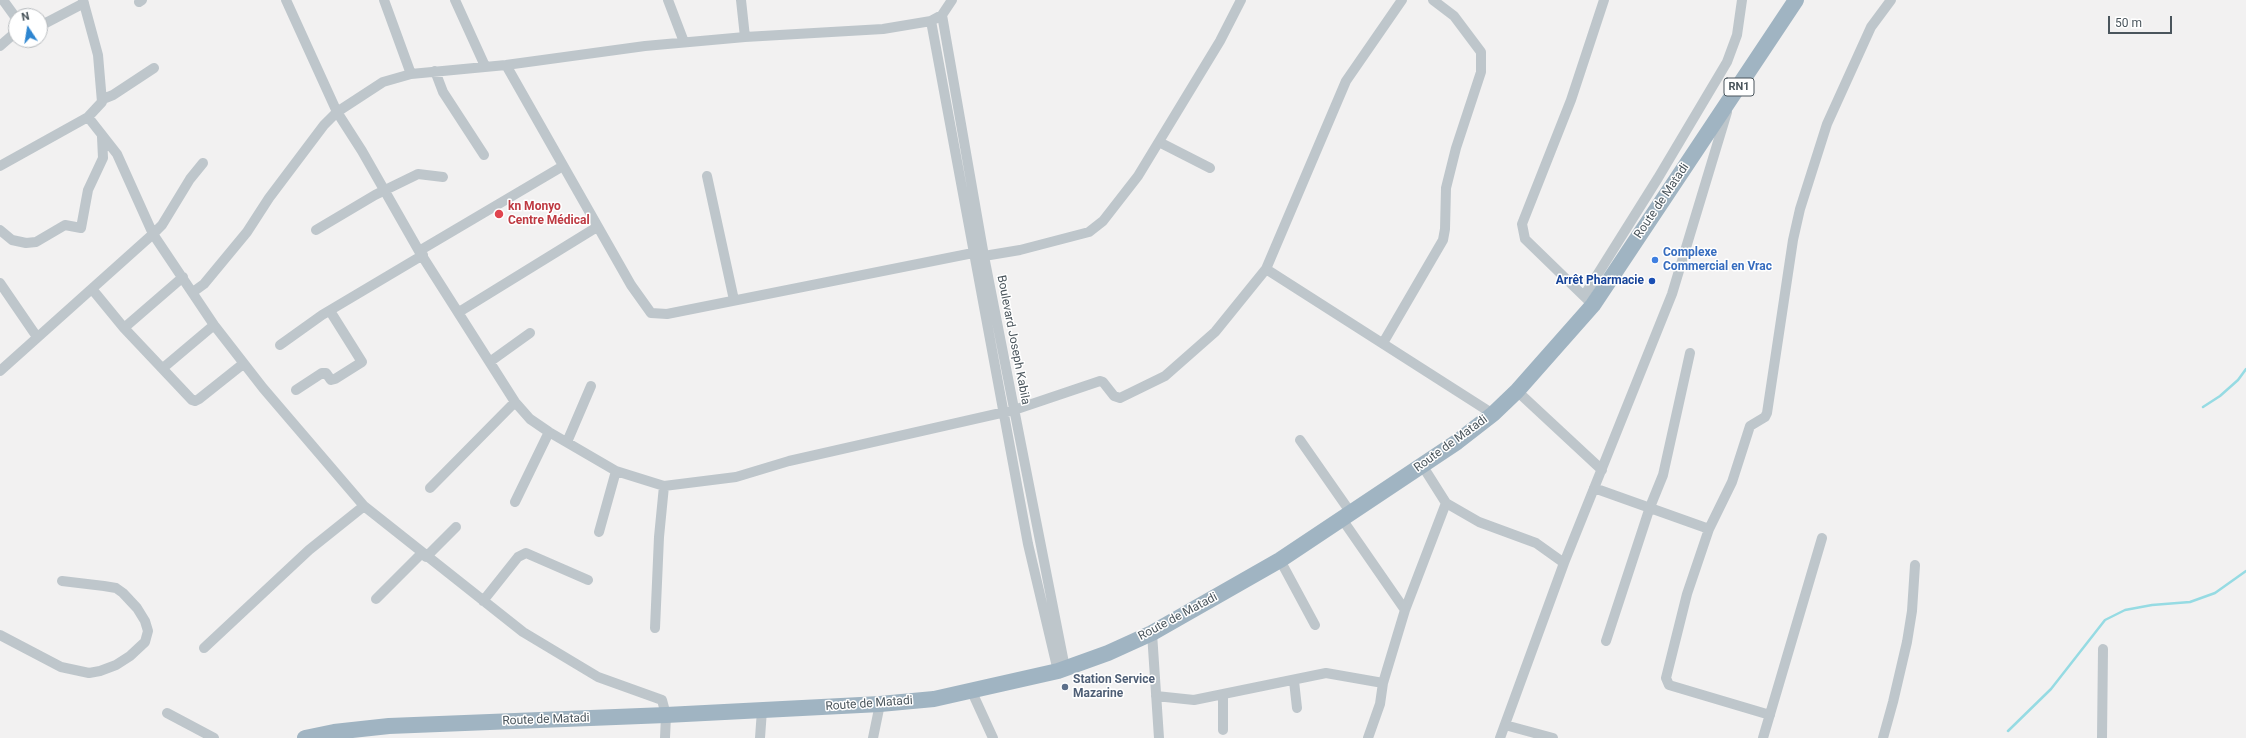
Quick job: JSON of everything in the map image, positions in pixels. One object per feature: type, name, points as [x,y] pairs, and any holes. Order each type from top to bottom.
[{"type":"highway","name":"Route de Matadi","points":[[305,738],[389,726],[666,715],[934,700],[1062,670],[1108,653],[1152,633],[1280,560],[1347,516],[1457,442],[1493,414],[1517,392],[1588,301],[1731,98],[1796,0]]},
{"type":"street","points":[[286,0],[336,112],[386,191],[421,253],[491,361],[515,402],[530,419],[549,432],[616,471],[664,486],[736,477],[796,460],[1009,411],[1100,381],[1114,396],[1120,398],[1165,376],[1215,332],[1266,269],[1346,81],[1402,0]]},
{"type":"street","points":[[384,0],[411,74]]},
{"type":"street","points":[[455,0],[485,66]]},
{"type":"street","points":[[668,0],[684,42]]},
{"type":"street","points":[[741,0],[745,36]]},
{"type":"street","points":[[193,292],[204,284],[247,232],[269,198],[324,125],[336,112],[383,82],[411,74],[506,65],[684,42],[745,36],[883,29],[931,20],[942,15],[952,0]]},
{"type":"street","points":[[506,65],[597,227],[632,285],[651,313],[667,314],[973,253],[984,256],[1020,250],[1089,232],[1103,221],[1138,176],[1220,41],[1241,0]]},
{"type":"street","points":[[1383,343],[1443,240],[1445,230],[1446,188],[1456,148],[1481,72],[1481,52],[1454,16],[1433,0]]},
{"type":"street","points":[[1604,0],[1571,100],[1522,224],[1525,239],[1588,301],[1658,178],[1727,62],[1737,35],[1742,0]]},
{"type":"street","points":[[1770,715],[1667,683],[1687,594],[1710,529],[1732,482],[1748,429],[1765,417],[1767,413],[1793,240],[1800,209],[1827,124],[1871,27],[1891,0]]},
{"type":"street","points":[[0,166],[88,117],[100,106],[102,99],[98,55],[84,1],[48,21]]},
{"type":"street","name":"Boulevard Joseph Kabila","points":[[942,15],[984,256],[1009,411]]},
{"type":"street","name":"Boulevard Joseph Kabila","points":[[931,20],[973,253],[1009,411],[1062,670]]},
{"type":"street","points":[[0,46],[8,39]]},
{"type":"street","points":[[102,99],[113,96],[154,68]]},
{"type":"street","points":[[435,71],[443,92],[484,155]]},
{"type":"street","points":[[1500,738],[1564,563],[1672,294],[1731,98]]},
{"type":"street","points":[[88,117],[102,137],[117,154],[153,234],[214,325],[243,364],[364,506],[523,632],[580,667],[615,684],[662,700],[666,715],[665,738]]},
{"type":"street","points":[[0,230],[12,240],[26,243],[36,242],[65,225],[81,228],[88,190],[103,158],[102,137]]},
{"type":"street","points":[[1159,142],[1210,168]]},
{"type":"street","points":[[0,371],[153,234],[162,224],[190,179],[203,163]]},
{"type":"street","points":[[280,345],[330,310],[563,166]]},
{"type":"street","points":[[316,230],[418,174],[443,177]]},
{"type":"street","points":[[707,176],[734,300]]},
{"type":"street","points":[[459,312],[597,227]]},
{"type":"street","points":[[1266,269],[1493,414]]},
{"type":"street","points":[[124,328],[183,277]]},
{"type":"street","points":[[0,284],[37,337]]},
{"type":"street","points":[[92,289],[124,328],[195,401],[243,364]]},
{"type":"street","points":[[296,390],[322,373],[326,373],[331,380],[362,362],[330,310]]},
{"type":"street","points":[[163,368],[214,325]]},
{"type":"street","points":[[491,361],[530,333]]},
{"type":"street","points":[[1606,641],[1650,507],[1663,475],[1672,440],[1690,353]]},
{"type":"street","points":[[567,442],[591,386]]},
{"type":"street","points":[[1517,392],[1602,470]]},
{"type":"street","points":[[430,488],[515,402]]},
{"type":"street","points":[[515,502],[549,432]]},
{"type":"street","points":[[1300,440],[1405,610]]},
{"type":"street","points":[[1422,465],[1446,503],[1479,522],[1536,543],[1564,563]]},
{"type":"street","points":[[599,532],[616,471]]},
{"type":"street","points":[[655,628],[659,537],[664,486]]},
{"type":"street","points":[[1594,488],[1710,529]]},
{"type":"street","points":[[1368,738],[1380,704],[1383,683],[1405,610],[1446,503]]},
{"type":"street","points":[[204,648],[309,550],[364,506]]},
{"type":"street","points":[[376,598],[456,527]]},
{"type":"street","points":[[1763,738],[1822,538]]},
{"type":"street","points":[[483,601],[518,558],[526,553],[588,580]]},
{"type":"street","points":[[1280,560],[1315,625]]},
{"type":"street","points":[[1883,738],[1894,702],[1912,611],[1915,565]]},
{"type":"street","points":[[0,635],[62,667],[89,673],[100,671],[116,665],[130,656],[145,642],[148,631],[145,621],[137,608],[123,593],[116,588],[62,581]]},
{"type":"street","points":[[1152,633],[1159,738]]},
{"type":"street","points":[[2102,738],[2103,649]]},
{"type":"street","points":[[1156,696],[1194,700],[1294,681],[1326,673],[1383,683]]},
{"type":"street","points":[[1294,681],[1297,708]]},
{"type":"street","points":[[972,692],[993,738]]},
{"type":"street","points":[[1223,695],[1223,730]]},
{"type":"street","points":[[873,738],[880,704]]},
{"type":"street","points":[[760,738],[762,710]]},
{"type":"street","points":[[167,713],[214,738]]},
{"type":"street","points":[[1505,725],[1553,738]]},
{"type":"waterway","points":[[2203,407],[2220,396],[2238,380],[2246,369]]},
{"type":"waterway","points":[[2008,731],[2051,689],[2105,620],[2125,610],[2152,605],[2190,602],[2215,593],[2246,571]]},
{"type":"place","name":"kn Monyo Centre Médical","points":[[499,214]]},
{"type":"place","name":"Complexe Commercial en Vrac","points":[[1655,260]]},
{"type":"place","name":"Arrêt Pharmacie","points":[[1652,281]]},
{"type":"place","name":"Station Service Mazarine","points":[[1065,687]]}]
